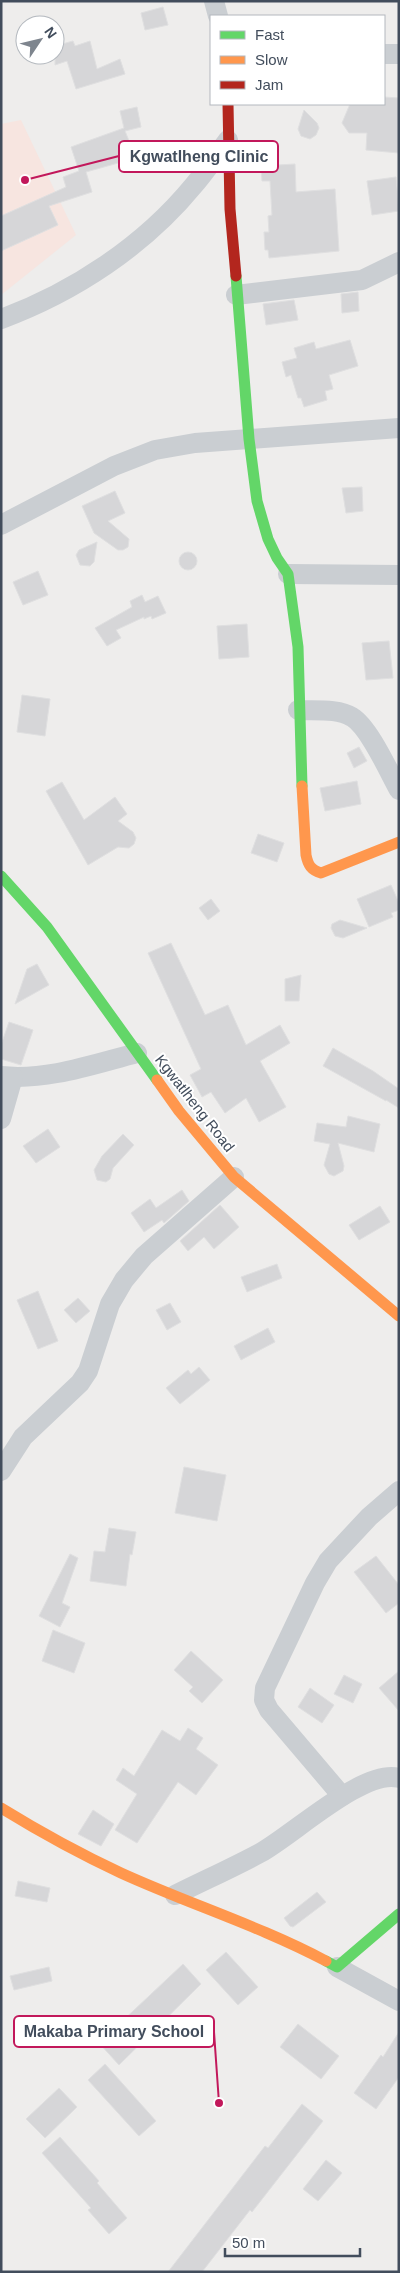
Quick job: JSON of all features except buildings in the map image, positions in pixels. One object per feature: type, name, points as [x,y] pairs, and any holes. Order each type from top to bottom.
[{"type":"street","points":[[214,1],[218,15]]},
{"type":"street","points":[[385,54],[399,54]]},
{"type":"street","points":[[228,105],[236,295],[249,438],[260,510],[268,539],[277,558],[288,574],[298,647],[298,710],[304,838],[308,865],[313,871],[321,873],[399,842]]},
{"type":"street","points":[[1,319],[77,284],[119,255],[173,208],[194,186],[228,140]]},
{"type":"street","points":[[236,295],[362,280],[399,262]]},
{"type":"street","points":[[1,524],[81,482],[134,457],[155,450],[195,443],[249,438],[399,428]]},
{"type":"street","points":[[288,574],[399,575]]},
{"type":"street","points":[[298,710],[338,712],[352,717],[364,728],[399,790]]},
{"type":"street","name":"Kgwatlheng Road","points":[[1,876],[47,927],[87,980],[179,1111],[234,1177],[329,1259],[399,1316]]},
{"type":"street","points":[[1,1120],[7,1076],[64,1072],[137,1053]]},
{"type":"street","points":[[1,1471],[23,1437],[80,1383],[88,1371],[110,1304],[124,1280],[144,1256],[234,1177]]},
{"type":"street","points":[[342,1796],[269,1710],[264,1700],[265,1688],[315,1583],[328,1561],[369,1517],[399,1492]]},
{"type":"street","points":[[175,1895],[262,1852],[342,1796],[376,1779],[392,1776],[399,1778]]},
{"type":"street","points":[[1,1808],[104,1865],[234,1918],[315,1954],[399,2001]]},
{"type":"street","points":[[336,1967],[399,1914]]},
{"type":"shaded area","points":[[21,120],[76,235],[1,295],[1,124]]},
{"type":"traffic: fast","points":[[236,276],[249,439],[257,501],[268,539],[277,558],[288,574],[298,647],[302,786]]},
{"type":"traffic: fast","points":[[1,876],[47,927],[157,1080]]},
{"type":"traffic: fast","points":[[326,1961],[337,1967],[399,1914]]},
{"type":"traffic: slow","points":[[302,786],[306,855],[312,869],[321,873],[399,842]]},
{"type":"traffic: slow","points":[[157,1080],[179,1111],[234,1177],[399,1316]]},
{"type":"traffic: slow","points":[[1,1808],[30,1826],[121,1873],[276,1937],[326,1961]]},
{"type":"traffic: jam","points":[[228,105],[230,209],[236,276]]},
{"type":"place","name":"Kgwatlheng Clinic","points":[[25,180]]},
{"type":"place","name":"Makaba Primary School","points":[[219,2103]]}]
